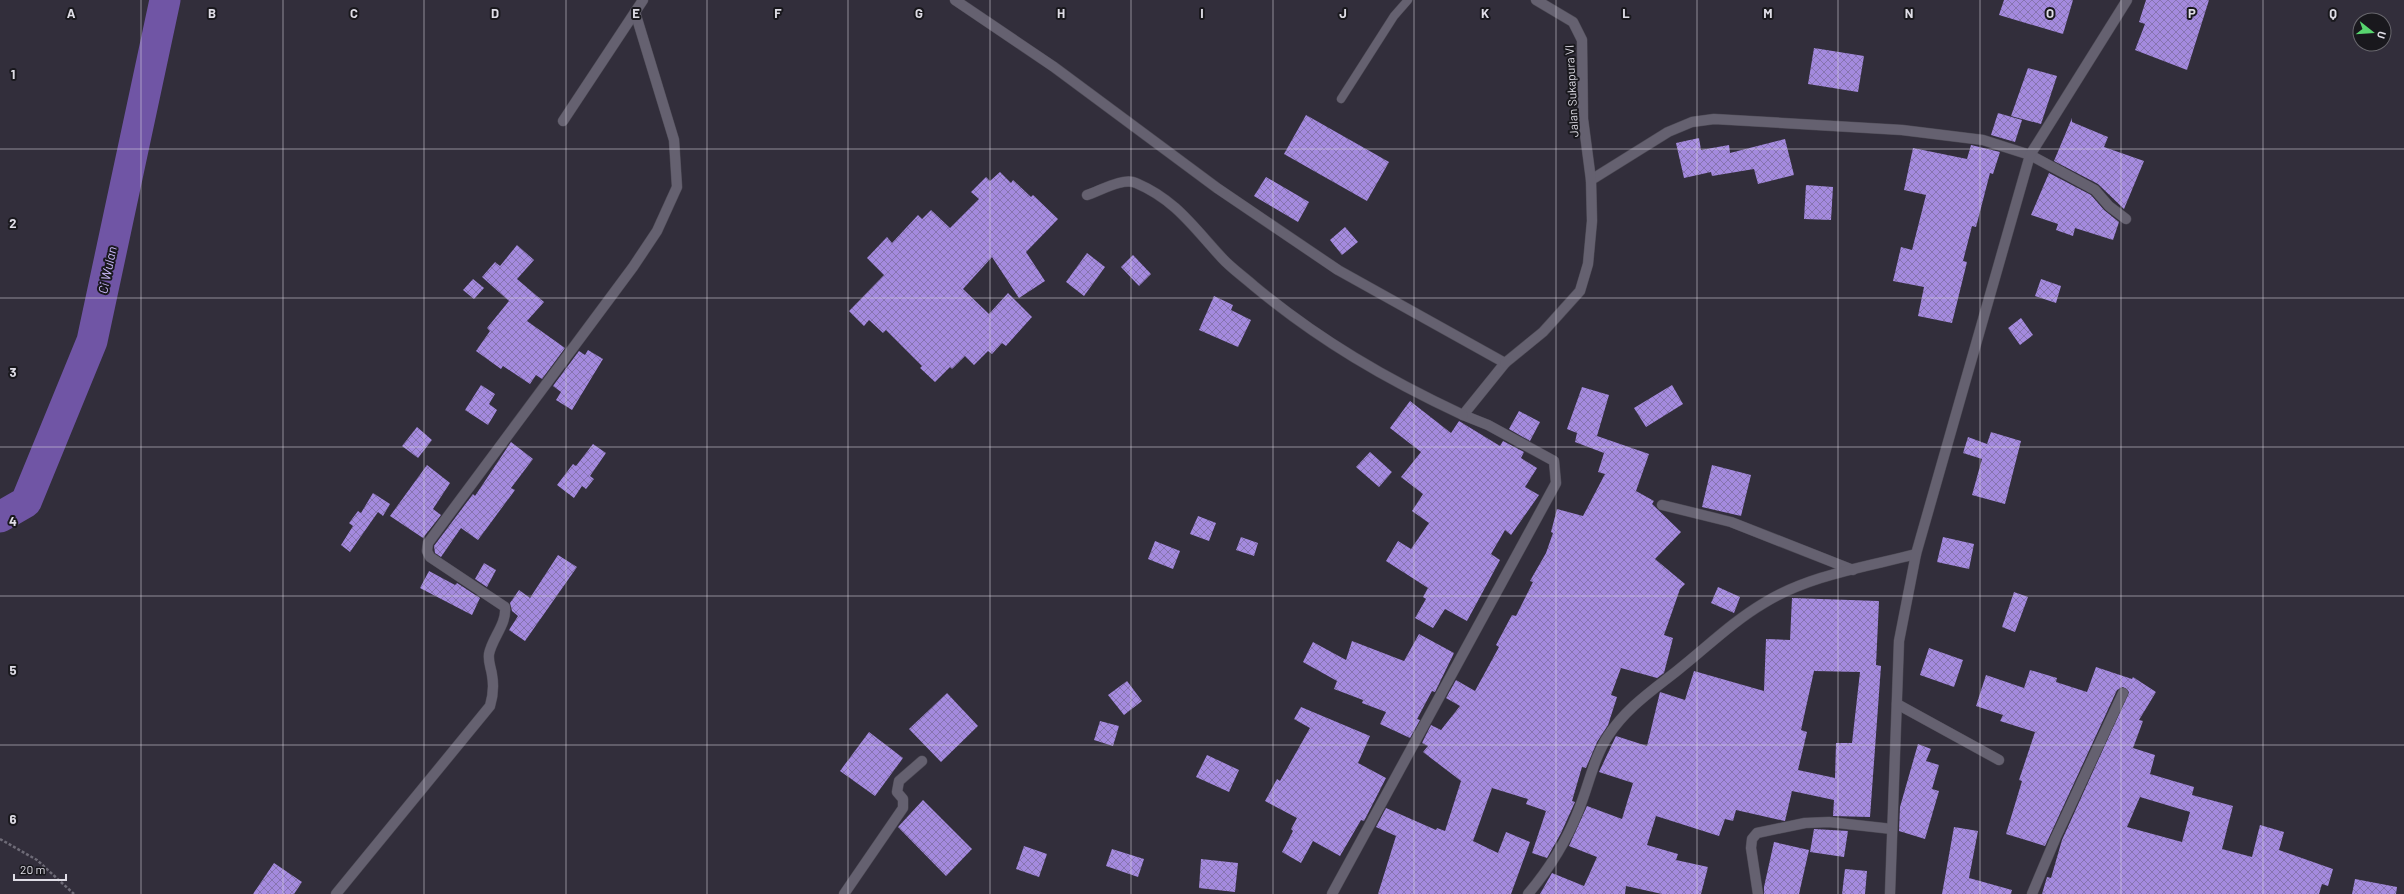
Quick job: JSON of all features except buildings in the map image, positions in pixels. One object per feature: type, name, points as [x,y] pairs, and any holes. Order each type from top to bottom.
[{"type":"street","points":[[563,121],[643,0]]},
{"type":"street","points":[[955,0],[1054,67],[1217,188],[1338,270],[1505,363]]},
{"type":"street","name":"Jalan Sukapura VI","points":[[1463,415],[1505,363],[1543,332],[1580,291],[1588,264],[1592,221],[1591,180],[1583,118],[1582,40],[1573,22],[1536,0]]},
{"type":"street","points":[[1890,894],[1899,641],[1916,554],[2030,155],[2127,0]]},
{"type":"street","points":[[336,894],[490,706],[493,696],[492,674],[488,663],[489,651],[506,614],[505,607],[430,557],[427,552],[428,544],[633,267],[657,231],[678,187],[674,140],[635,12]]},
{"type":"street","points":[[1591,180],[1668,132],[1692,122],[1714,119],[1910,131],[1983,140],[2030,155],[2095,190],[2109,206],[2126,219]]},
{"type":"street","points":[[1087,195],[1127,181],[1135,182],[1174,206],[1197,227],[1223,259],[1293,316],[1360,363],[1406,389],[1488,425],[1554,461],[1556,483],[1332,894]]},
{"type":"street","points":[[1662,505],[1731,522],[1853,570]]},
{"type":"street","points":[[1528,894],[1558,854],[1607,737],[1624,713],[1690,661],[1724,630],[1765,602],[1805,584],[1916,554]]},
{"type":"street","points":[[2032,894],[2056,837],[2123,693]]},
{"type":"street","points":[[1897,704],[1999,760]]},
{"type":"street","points":[[844,894],[902,808],[903,799],[897,792],[899,781],[922,761]]},
{"type":"street","points":[[1758,894],[1751,848],[1752,839],[1757,832],[1805,823],[1829,822],[1892,829]]},
{"type":"lane","points":[[1341,99],[1394,16],[1408,0]]},
{"type":"path","points":[[0,840],[37,860],[74,894]]},
{"type":"waterway","name":"Ci Wulan","points":[[0,517],[26,502],[92,341],[165,0]]}]
